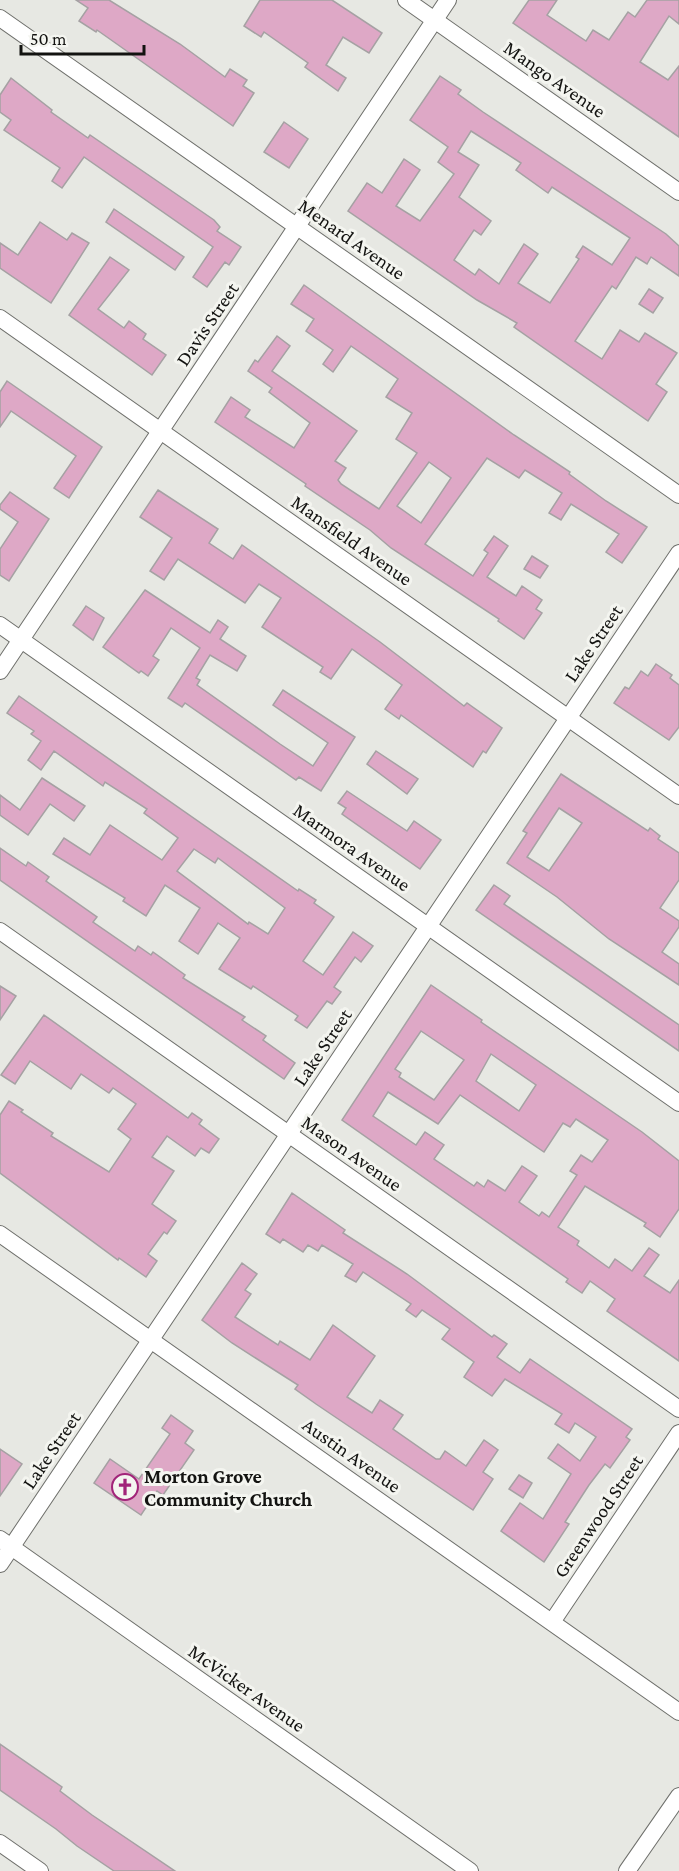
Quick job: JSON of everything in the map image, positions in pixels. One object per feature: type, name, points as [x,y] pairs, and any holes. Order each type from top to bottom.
[{"type":"street","name":"Mango Avenue","points":[[406,0],[679,192]]},
{"type":"street","name":"Davis Street","points":[[0,671],[448,0]]},
{"type":"street","name":"Menard Avenue","points":[[0,18],[679,495]]},
{"type":"street","name":"Mansfield Avenue","points":[[0,318],[679,796]]},
{"type":"street","name":"Lake Street","points":[[0,1564],[6,1543],[150,1340],[679,553]]},
{"type":"street","name":"Marmora Avenue","points":[[0,625],[679,1103]]},
{"type":"street","name":"Mason Avenue","points":[[0,931],[679,1409]]},
{"type":"street","name":"Austin Avenue","points":[[0,1233],[679,1712]]},
{"type":"street","name":"Greenwood Street","points":[[552,1622],[679,1433]]},
{"type":"street","name":"McVicker Avenue","points":[[6,1543],[470,1871]]},
{"type":"street","points":[[627,1871],[679,1796]]},
{"type":"street","points":[[0,1843],[40,1871]]},
{"type":"building","points":[[76,0],[109,0],[180,44],[225,77],[230,69],[247,80],[243,86],[254,93],[233,126],[97,30],[96,32],[79,21],[88,8]]},
{"type":"building","points":[[260,0],[332,0],[382,33],[369,53],[343,37],[326,65],[346,78],[338,91],[305,67],[308,63],[264,32],[261,37],[244,26]]},
{"type":"building","points":[[529,0],[557,0],[547,15],[586,41],[593,30],[609,40],[628,12],[635,17],[647,0],[679,0],[679,24],[669,16],[640,62],[668,80],[679,66],[679,137],[513,23]]},
{"type":"building","points":[[440,76],[461,90],[458,94],[483,112],[666,234],[679,246],[679,276],[651,257],[647,264],[636,257],[616,289],[612,286],[575,341],[602,359],[620,330],[639,342],[645,333],[677,353],[656,384],[667,392],[648,421],[514,327],[517,323],[477,300],[348,211],[367,183],[382,193],[404,159],[420,170],[396,206],[420,221],[454,174],[438,162],[448,147],[410,120]],"holes":[[[471,131],[521,163],[516,170],[548,193],[552,187],[630,238],[612,265],[583,246],[576,257],[579,259],[550,303],[518,283],[538,254],[524,244],[499,284],[479,269],[475,275],[454,260],[474,230],[481,235],[491,221],[459,197],[479,165],[458,152]]]},
{"type":"building","points":[[11,78],[52,110],[51,112],[88,138],[90,135],[214,220],[220,227],[217,231],[241,247],[229,265],[225,262],[207,287],[193,277],[213,247],[84,157],[62,188],[52,181],[60,168],[4,130],[11,120],[0,112],[0,95]]},
{"type":"building","points":[[284,122],[308,139],[289,168],[264,152]]},
{"type":"building","points":[[114,209],[184,257],[175,270],[106,222]]},
{"type":"building","points":[[40,222],[67,240],[72,233],[89,243],[51,303],[0,268],[0,243],[18,255]]},
{"type":"building","points":[[110,257],[129,270],[98,309],[124,328],[129,321],[146,334],[143,339],[166,355],[152,375],[69,315]]},
{"type":"building","points":[[304,285],[514,435],[570,472],[569,474],[606,501],[647,527],[622,563],[606,552],[619,534],[571,504],[561,520],[549,513],[562,493],[525,470],[519,478],[487,458],[425,544],[473,576],[488,553],[484,550],[494,536],[508,546],[487,577],[516,596],[522,586],[542,600],[536,609],[542,613],[524,639],[498,621],[499,619],[391,548],[370,530],[305,486],[306,484],[215,422],[231,397],[250,410],[245,417],[294,448],[310,423],[269,392],[272,388],[248,371],[255,360],[258,362],[277,336],[290,346],[272,371],[357,431],[335,461],[346,468],[338,480],[341,484],[379,509],[417,453],[396,439],[412,413],[386,397],[398,379],[351,346],[333,372],[323,364],[333,350],[306,331],[314,319],[291,304]],"holes":[[[429,462],[451,478],[421,523],[397,506]]]},
{"type":"building","points":[[649,289],[663,298],[653,313],[639,304]]},
{"type":"building","points":[[7,381],[102,447],[69,498],[54,488],[76,456],[11,411],[0,427],[0,392]]},
{"type":"building","points":[[158,490],[218,529],[209,543],[233,559],[242,545],[380,642],[464,706],[467,703],[502,728],[486,753],[483,751],[473,767],[401,715],[399,719],[385,709],[402,685],[352,649],[331,679],[320,672],[323,667],[262,627],[281,598],[259,584],[245,603],[178,559],[164,580],[150,571],[172,538],[140,517]]},
{"type":"building","points":[[10,492],[49,519],[9,581],[0,575],[0,549],[18,522],[0,509],[0,505]]},
{"type":"building","points":[[532,556],[548,566],[540,578],[524,569]]},
{"type":"building","points":[[145,590],[210,633],[218,620],[228,627],[220,639],[246,656],[237,671],[210,655],[196,678],[200,680],[197,685],[280,744],[313,766],[328,743],[273,705],[283,690],[355,737],[321,791],[299,777],[296,780],[185,703],[182,707],[168,698],[200,648],[171,628],[153,656],[159,660],[148,676],[141,671],[139,673],[103,647]]},
{"type":"building","points":[[86,606],[104,618],[93,640],[73,625]]},
{"type":"building","points":[[656,664],[672,675],[670,678],[679,685],[679,727],[669,740],[614,703],[625,687],[629,689],[641,671],[648,676]]},
{"type":"building","points":[[19,696],[298,891],[299,889],[316,900],[314,903],[334,917],[303,961],[323,975],[353,932],[373,946],[361,962],[355,957],[334,987],[341,992],[332,1004],[327,1001],[307,1028],[295,1020],[298,1016],[253,986],[251,989],[219,969],[240,938],[218,923],[198,954],[179,941],[200,908],[165,885],[146,916],[123,901],[125,898],[53,854],[64,838],[90,855],[110,825],[162,860],[178,838],[144,813],[147,809],[105,782],[103,786],[54,751],[41,770],[28,760],[41,741],[31,734],[34,731],[7,713]],"holes":[[[194,849],[215,863],[218,858],[285,908],[268,934],[249,922],[248,924],[177,871]]]},
{"type":"building","points":[[376,751],[418,779],[407,794],[367,764]]},
{"type":"building","points":[[561,774],[648,831],[650,828],[660,836],[658,839],[679,853],[679,880],[660,908],[679,921],[679,927],[662,952],[679,964],[679,985],[609,939],[557,897],[507,863],[527,833],[523,831]],"holes":[[[559,808],[582,823],[549,871],[527,857]]]},
{"type":"building","points":[[42,778],[85,806],[74,821],[50,804],[28,835],[0,815],[0,795],[20,810]]},
{"type":"building","points":[[347,791],[407,831],[414,821],[441,840],[420,869],[342,814],[346,808],[338,803]]},
{"type":"building","points":[[0,848],[26,866],[28,862],[49,877],[46,881],[97,917],[93,922],[135,951],[138,946],[151,955],[153,952],[185,975],[183,978],[245,1017],[242,1020],[266,1036],[263,1040],[295,1063],[284,1079],[0,880]]},
{"type":"building","points":[[494,885],[510,896],[504,904],[679,1025],[679,1051],[476,910]]},
{"type":"building","points":[[431,985],[642,1132],[679,1161],[679,1209],[660,1237],[644,1226],[646,1223],[585,1186],[558,1227],[579,1241],[577,1245],[609,1268],[615,1259],[632,1271],[649,1248],[659,1255],[644,1276],[670,1293],[679,1280],[679,1361],[607,1311],[615,1299],[590,1281],[582,1293],[566,1282],[568,1279],[342,1120]],"holes":[[[421,1031],[464,1060],[434,1100],[399,1077],[401,1073],[395,1069]],[[491,1054],[536,1085],[519,1111],[476,1081]],[[388,1092],[438,1124],[460,1095],[544,1152],[563,1123],[570,1127],[576,1119],[608,1140],[592,1162],[581,1155],[570,1171],[577,1175],[549,1217],[542,1212],[539,1216],[519,1202],[537,1176],[522,1166],[505,1191],[488,1180],[484,1187],[477,1182],[474,1186],[434,1159],[444,1145],[425,1132],[416,1145],[373,1116]]]},
{"type":"building","points":[[0,986],[16,996],[0,1020]]},
{"type":"building","points":[[44,1015],[188,1118],[192,1113],[202,1120],[199,1124],[219,1139],[209,1153],[201,1148],[195,1156],[167,1136],[152,1157],[174,1171],[152,1204],[176,1221],[167,1234],[164,1232],[148,1254],[157,1261],[146,1277],[119,1258],[118,1260],[0,1173],[0,1115],[9,1101],[23,1110],[21,1112],[53,1133],[51,1136],[109,1172],[131,1139],[118,1129],[136,1104],[113,1088],[109,1093],[81,1074],[71,1089],[30,1061],[15,1084],[1,1075]]},
{"type":"building","points":[[292,1193],[345,1230],[343,1233],[407,1274],[492,1337],[494,1335],[507,1344],[497,1357],[520,1373],[530,1359],[632,1429],[626,1437],[630,1440],[610,1468],[605,1464],[589,1485],[565,1522],[569,1524],[544,1562],[501,1531],[520,1503],[543,1519],[571,1474],[548,1458],[558,1444],[580,1461],[596,1437],[575,1423],[569,1433],[555,1424],[562,1414],[505,1379],[492,1396],[464,1377],[474,1362],[442,1339],[450,1329],[422,1310],[416,1317],[406,1310],[411,1304],[363,1272],[356,1282],[345,1276],[353,1264],[322,1245],[318,1251],[308,1245],[303,1252],[283,1239],[280,1243],[266,1234]]},
{"type":"building","points":[[242,1263],[257,1274],[245,1290],[251,1294],[235,1317],[278,1345],[280,1341],[310,1360],[333,1325],[375,1356],[347,1397],[372,1413],[380,1400],[403,1415],[393,1429],[436,1459],[440,1459],[445,1451],[466,1466],[484,1440],[498,1450],[483,1472],[493,1479],[473,1510],[316,1404],[295,1389],[298,1385],[232,1343],[202,1320]]},
{"type":"building","points":[[171,1415],[193,1431],[185,1443],[194,1450],[163,1495],[157,1491],[141,1515],[94,1483],[110,1459],[139,1479],[170,1434],[162,1428]]},
{"type":"building","points":[[0,1449],[22,1464],[0,1496]]},
{"type":"building","points":[[519,1475],[532,1483],[523,1498],[509,1489]]},
{"type":"building","points":[[0,1744],[62,1787],[60,1791],[92,1815],[175,1871],[114,1871],[77,1846],[0,1790]]},
{"type":"place","name":"Morton Grove Community Church","points":[[125,1487]]}]
